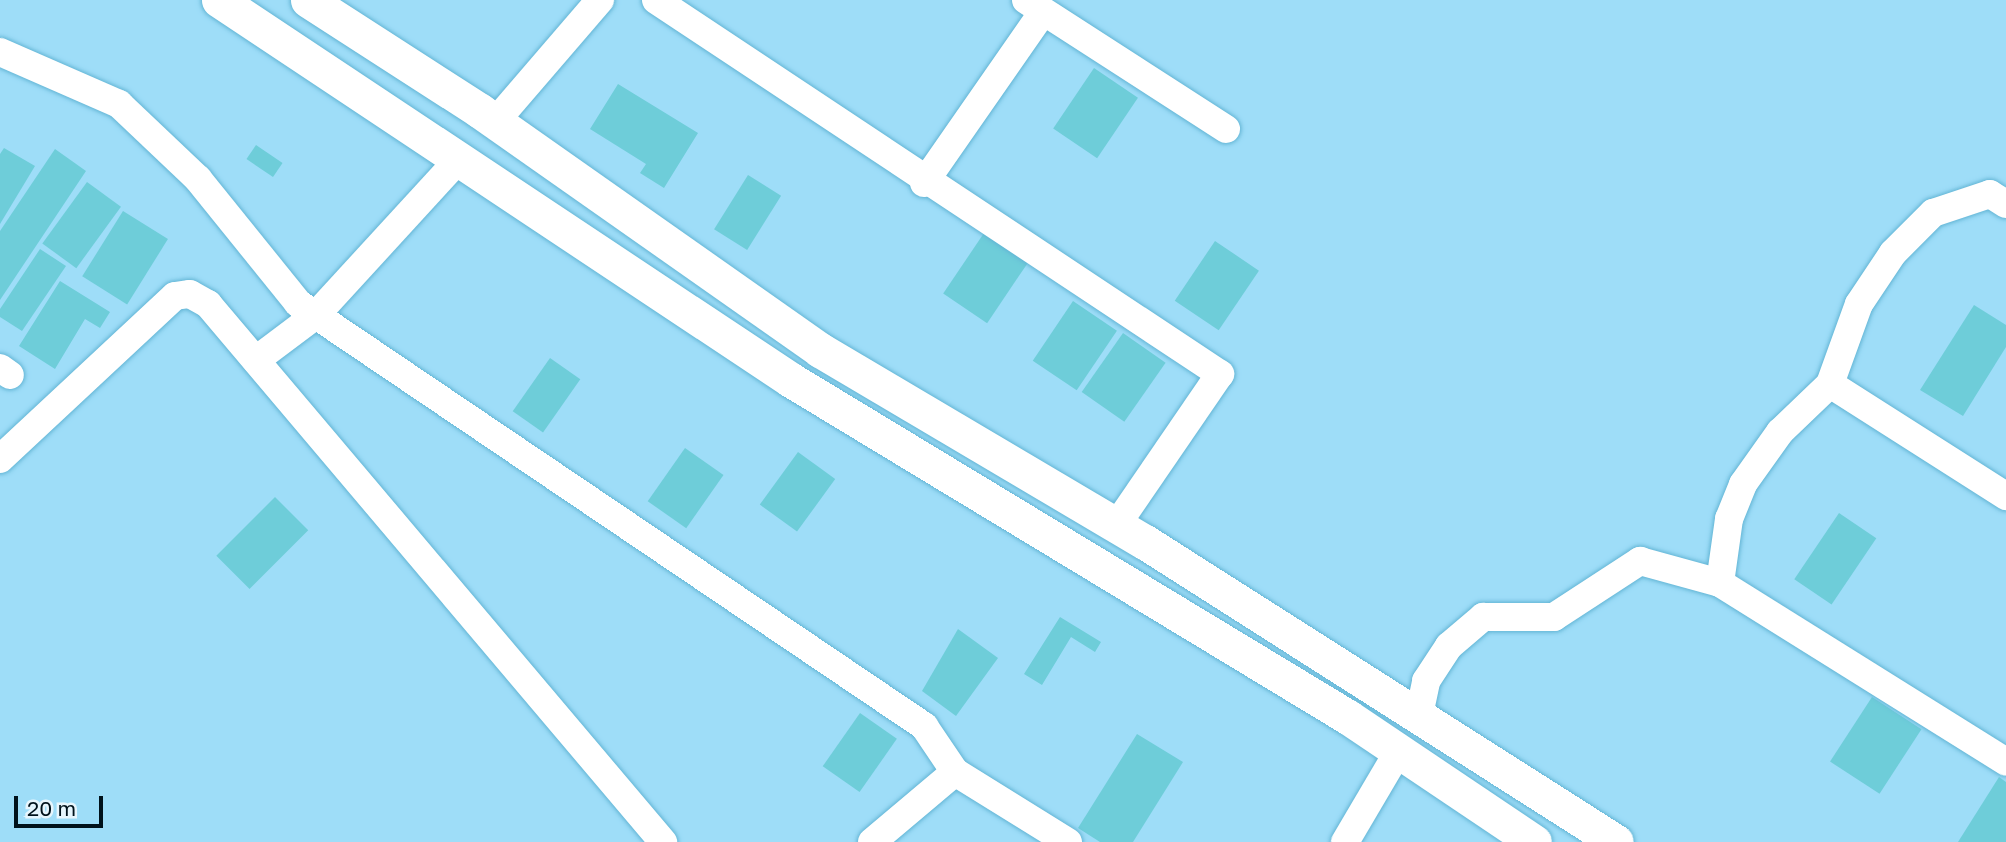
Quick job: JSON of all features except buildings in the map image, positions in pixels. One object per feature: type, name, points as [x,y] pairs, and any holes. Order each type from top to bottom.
[{"type":"street","points":[[219,0],[457,161],[791,380],[1002,502],[1398,752],[1534,842]]},
{"type":"street","points":[[308,0],[495,122],[820,350],[1116,526],[1419,715],[1616,842]]},
{"type":"street","points":[[256,360],[316,315],[495,122],[600,0]]},
{"type":"street","points":[[656,0],[924,183],[1220,374],[1116,526]]},
{"type":"street","points":[[924,183],[1035,6],[1226,129]]},
{"type":"street","points":[[0,52],[119,104],[158,135],[281,289],[924,726],[956,772],[1068,842]]},
{"type":"street","points":[[1720,583],[1729,519],[1743,484],[1780,432],[1830,384],[1859,304],[1901,245],[1933,214],[1990,194],[2006,204]]},
{"type":"street","points":[[0,459],[175,296],[190,294],[208,304],[663,842]]},
{"type":"street","points":[[1830,384],[2006,496]]},
{"type":"street","points":[[1419,715],[1426,681],[1449,646],[1483,617],[1554,617],[1640,561],[1720,583],[2006,762]]},
{"type":"street","points":[[1345,842],[1398,752]]},
{"type":"street","points":[[872,842],[956,772]]}]
